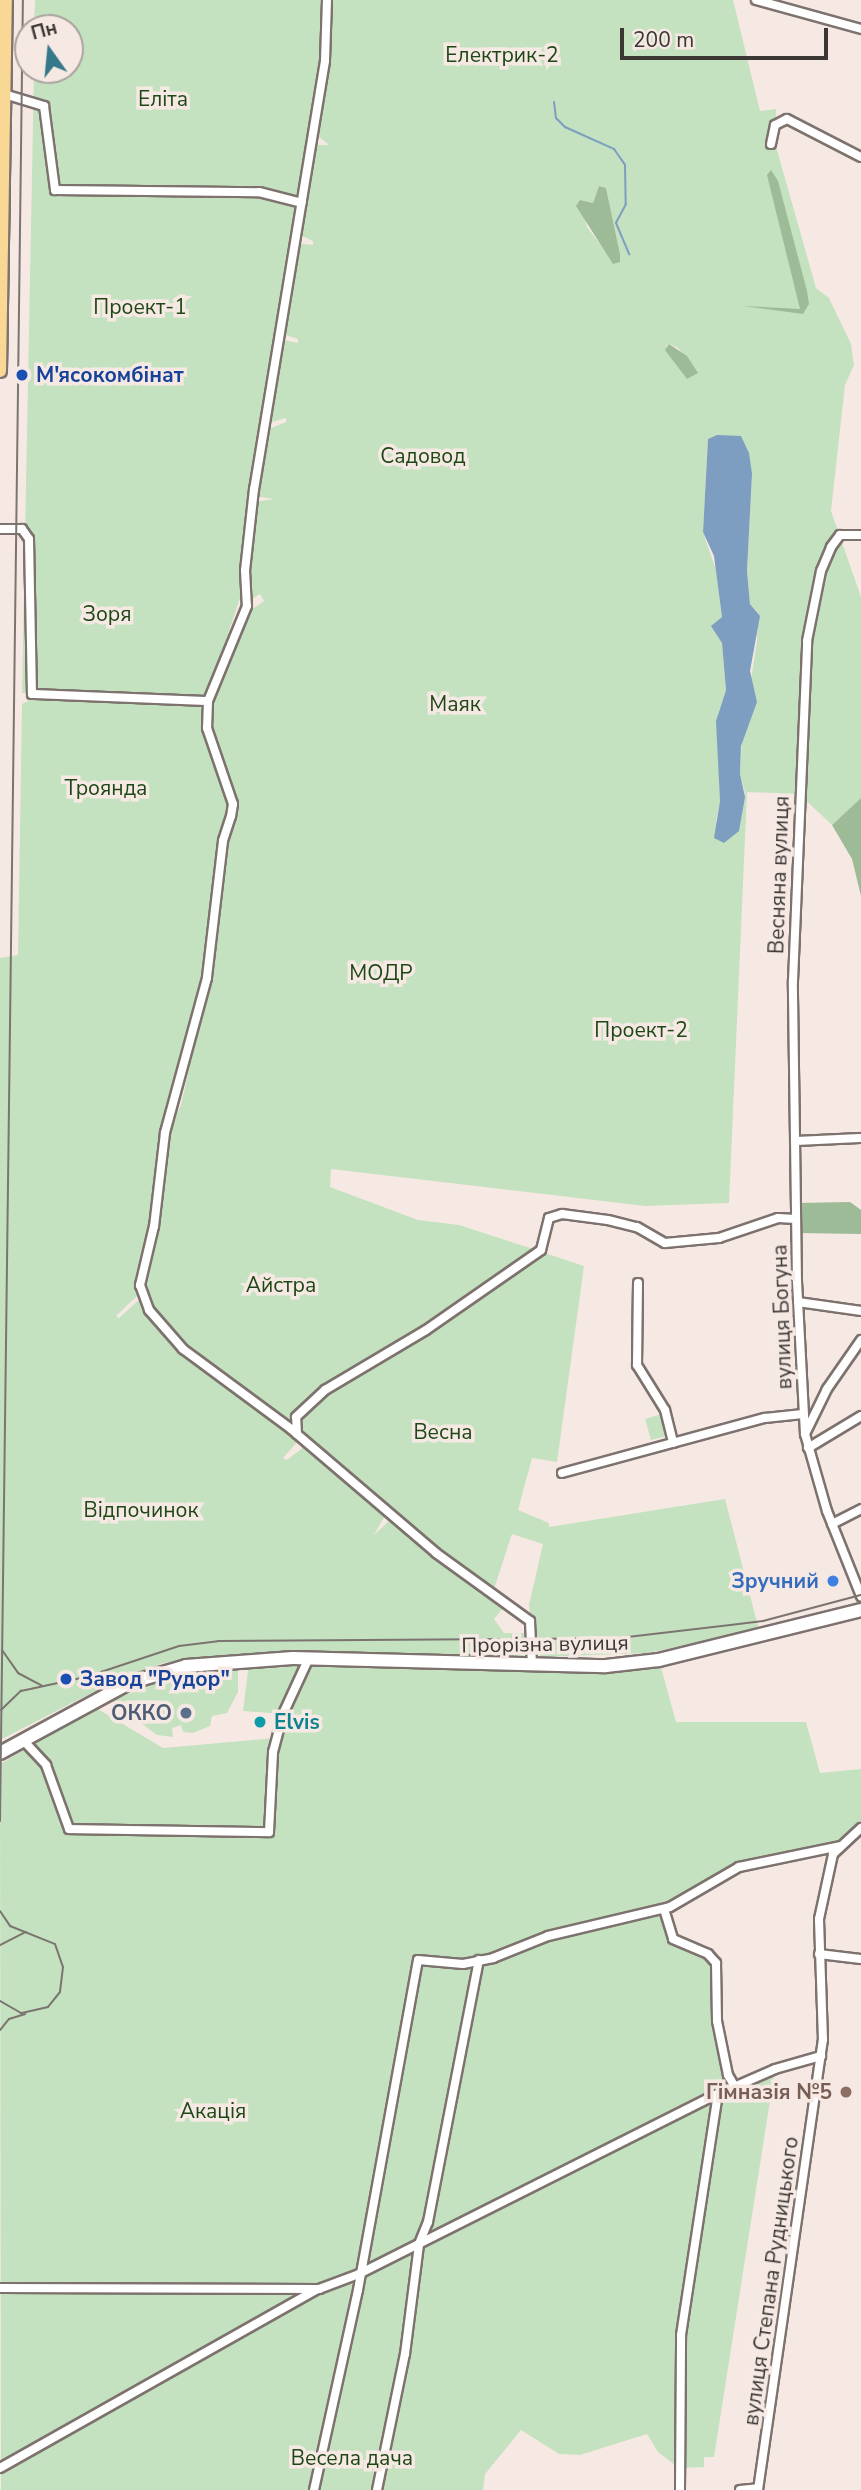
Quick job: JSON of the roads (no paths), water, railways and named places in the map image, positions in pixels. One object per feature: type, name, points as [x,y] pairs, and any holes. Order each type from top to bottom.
[{"type":"main road","points":[[0,371],[6,0]]},
{"type":"main road","name":"Прорізна вулиця","points":[[0,1753],[151,1675],[234,1660],[606,1666],[659,1660],[861,1610]]},
{"type":"street","points":[[327,0],[326,52],[261,437],[245,570],[247,606],[208,701],[207,728],[233,804],[223,841],[208,978],[165,1133],[154,1226],[141,1285],[149,1310],[183,1349],[299,1437],[436,1553],[530,1621],[532,1665]]},
{"type":"street","points":[[759,1],[861,29]]},
{"type":"street","points":[[4,94],[44,106],[55,190],[259,192],[302,203]]},
{"type":"street","points":[[771,144],[775,125],[787,119],[861,157]]},
{"type":"street","points":[[0,529],[22,529],[29,539],[32,694],[208,701]]},
{"type":"street","name":"Весняна вулиця","points":[[796,1219],[793,981],[807,641],[821,571],[836,537],[861,536]]},
{"type":"street","points":[[795,1141],[861,1138]]},
{"type":"street","points":[[299,1437],[295,1420],[325,1390],[426,1330],[541,1250],[549,1218],[562,1214],[608,1220],[637,1227],[665,1243],[719,1238],[778,1217],[796,1219]]},
{"type":"street","name":"вулиця Богуна","points":[[796,1219],[805,1434],[832,1524],[861,1596]]},
{"type":"street","points":[[638,1283],[637,1365],[665,1410],[673,1443]]},
{"type":"street","points":[[798,1302],[861,1311]]},
{"type":"street","points":[[805,1434],[827,1389],[861,1340]]},
{"type":"street","name":"вулиця Богуна","points":[[562,1473],[765,1418],[803,1414]]},
{"type":"street","points":[[808,1448],[861,1416]]},
{"type":"street","points":[[832,1524],[861,1509]]},
{"type":"street","points":[[23,1740],[46,1765],[68,1829],[269,1832],[275,1745],[308,1660]]},
{"type":"street","points":[[314,2490],[359,2274],[418,1960],[479,1960],[548,1936],[664,1909],[739,1867],[840,1846],[861,1828]]},
{"type":"street","name":"вулиця Степана Рудницького","points":[[740,2490],[758,2489],[777,2383],[825,2015],[819,1954],[822,1899],[840,1846]]},
{"type":"street","points":[[664,1909],[673,1939],[708,1954],[716,1963],[717,2021],[728,2075],[735,2087]]},
{"type":"street","points":[[819,1954],[861,1959]]},
{"type":"street","points":[[377,2490],[405,2354],[419,2244],[479,1960]]},
{"type":"street","points":[[0,2468],[319,2288],[359,2274],[718,2094],[821,2056]]},
{"type":"street","points":[[680,2490],[681,2335],[718,2094]]},
{"type":"street","points":[[0,2288],[319,2288]]},
{"type":"water","points":[[717,435],[741,436],[749,453],[752,474],[747,571],[750,604],[760,616],[750,671],[757,702],[741,746],[740,774],[745,797],[739,831],[724,843],[714,838],[720,801],[716,721],[726,690],[722,643],[711,626],[722,617],[714,556],[703,532],[708,439]]},
{"type":"waterway","points":[[554,102],[556,118],[565,127],[614,149],[625,165],[626,204],[616,223],[629,254]]},
{"type":"tram line","points":[[0,1821],[23,0]]},
{"type":"tram line","points":[[1,1710],[21,1691],[86,1677],[179,1646],[218,1641],[619,1638],[763,1621],[861,1595]]},
{"type":"tram line","points":[[2,1650],[18,1673],[42,1686]]},
{"type":"tram line","points":[[0,1911],[10,1926],[55,1944],[63,1967],[60,1992],[48,2007],[21,2013],[0,2001]]},
{"type":"tram line","points":[[0,1945],[26,1932]]},
{"type":"tram line","points":[[0,2030],[9,2019],[25,2014]]},
{"type":"place","name":"М'ясокомбінат","points":[[22,375]]},
{"type":"place","name":"Зручний","points":[[833,1581]]},
{"type":"place","name":"Завод \"Рудор\"","points":[[66,1679]]},
{"type":"place","name":"ОККО","points":[[186,1713]]},
{"type":"place","name":"Elvis","points":[[260,1722]]},
{"type":"place","name":"Гімназія №5","points":[[846,2092]]},
{"type":"park label","name":"Електрик-2","points":[[502,55]]},
{"type":"park label","name":"Еліта","points":[[163,99]]},
{"type":"park label","name":"Проект-1","points":[[140,307]]},
{"type":"park label","name":"Садовод","points":[[423,456]]},
{"type":"park label","name":"Зоря","points":[[107,614]]},
{"type":"park label","name":"Маяк","points":[[455,704]]},
{"type":"park label","name":"Троянда","points":[[106,788]]},
{"type":"park label","name":"МОДР","points":[[381,973]]},
{"type":"park label","name":"Проект-2","points":[[641,1030]]},
{"type":"park label","name":"Айстра","points":[[281,1285]]},
{"type":"park label","name":"Весна","points":[[443,1432]]},
{"type":"park label","name":"Відпочинок","points":[[141,1510]]},
{"type":"park label","name":"Акація","points":[[213,2111]]},
{"type":"park label","name":"Весела дача","points":[[352,2458]]}]
